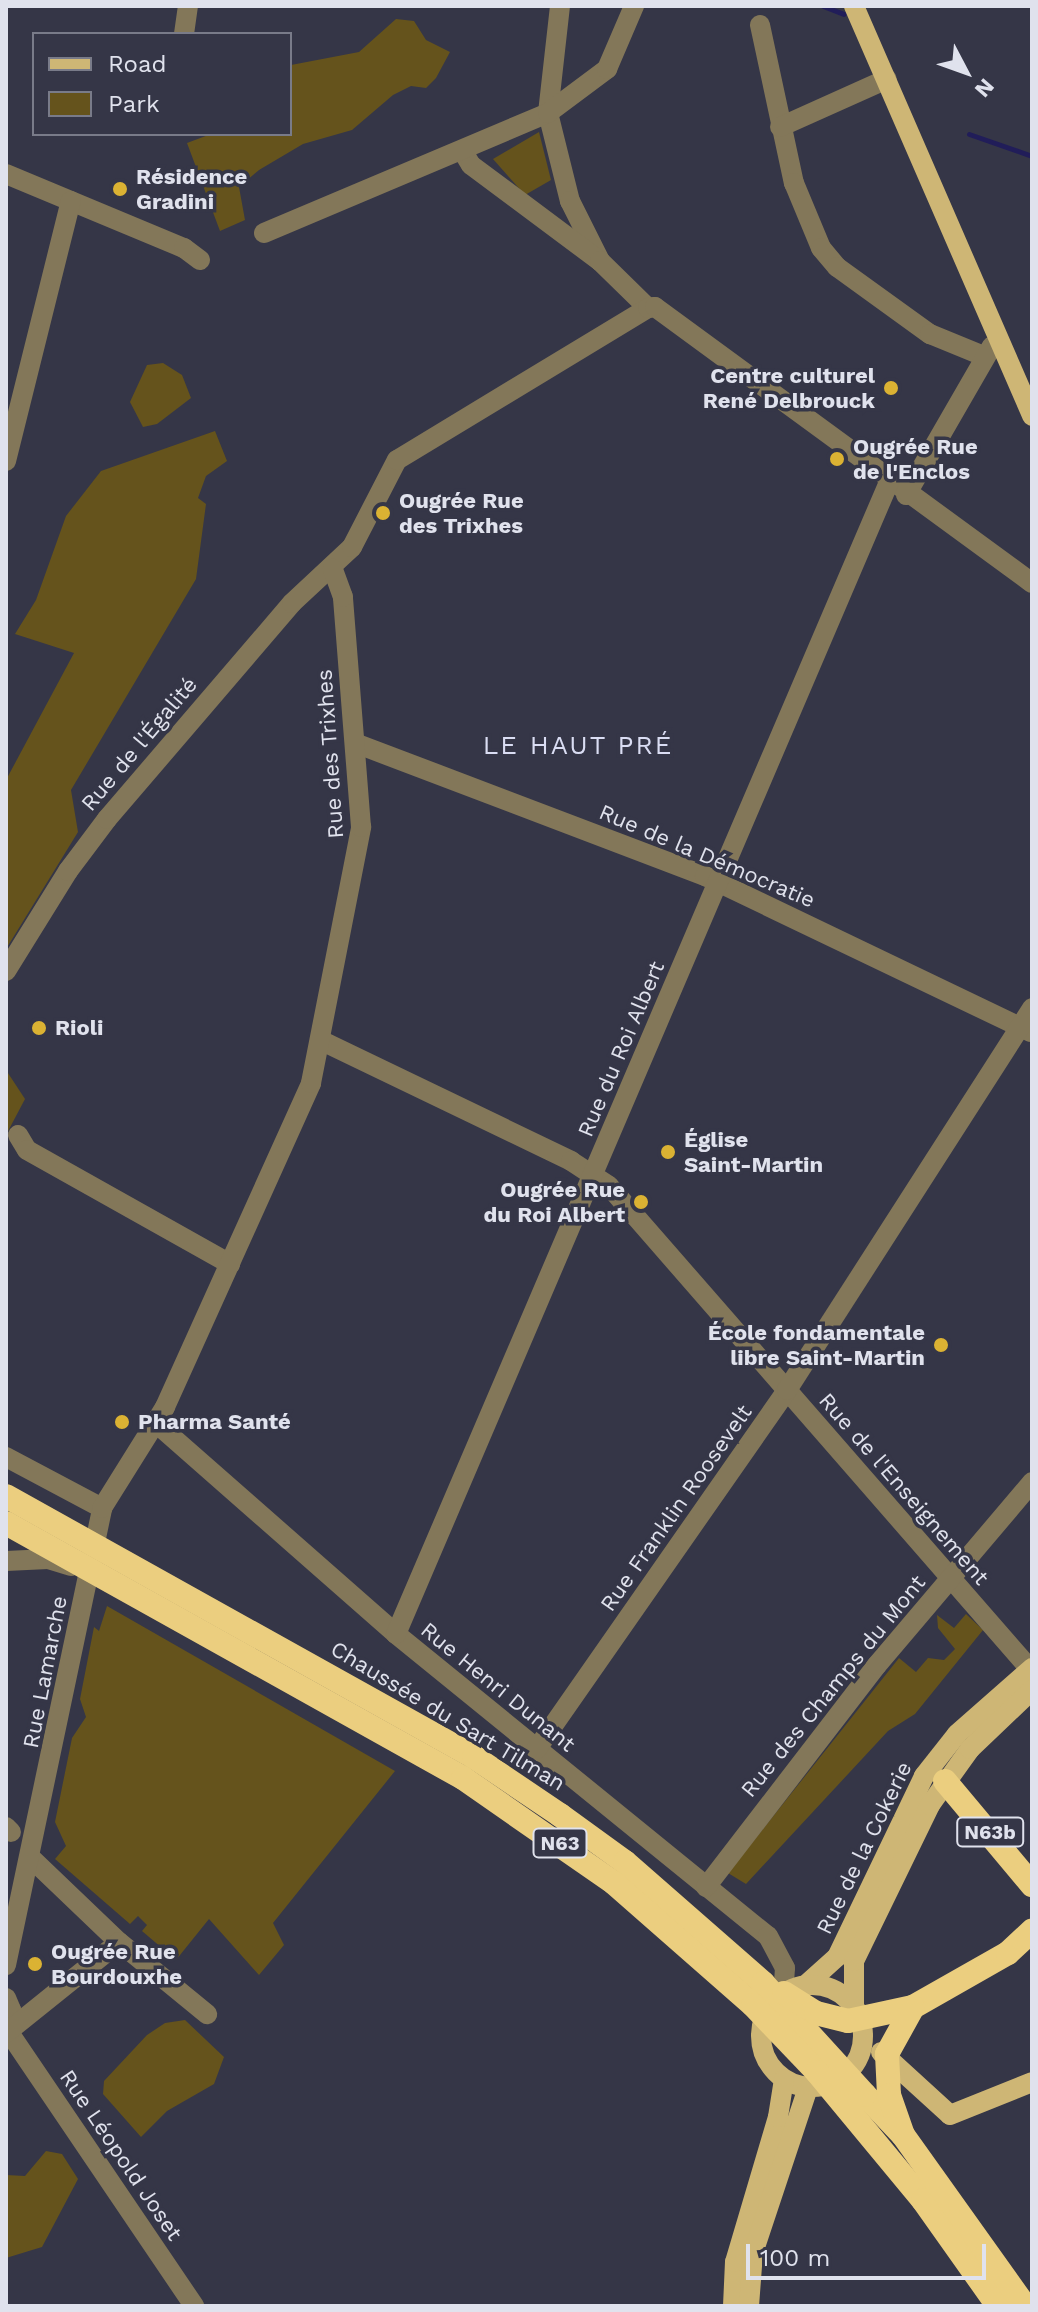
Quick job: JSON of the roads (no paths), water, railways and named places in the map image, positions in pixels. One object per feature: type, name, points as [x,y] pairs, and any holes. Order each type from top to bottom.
[{"type":"highway","name":"Chaussée du Sart Tilman","points":[[6,1496],[474,1757],[625,1862],[773,1989],[903,2135],[1025,2306]]},
{"type":"highway","name":"Chaussée du Sart Tilman","points":[[6,1523],[463,1778],[614,1883],[753,2005],[817,2072],[923,2200],[998,2306]]},
{"type":"highway","name":"N63b","points":[[945,1781],[1032,1885]]},
{"type":"highway","points":[[773,1989],[816,2013],[848,2021],[913,2007],[1008,1953],[1032,1931]]},
{"type":"highway","points":[[903,2135],[889,2095],[887,2054],[913,2007]]},
{"type":"main road","points":[[854,6],[1032,416]]},
{"type":"main road","name":"Rue de la Cokerie","points":[[808,1983],[837,1957],[924,1776],[957,1734],[1031,1668]]},
{"type":"main road","name":"Rue de la Cokerie","points":[[854,2008],[854,1961],[945,1781],[1032,1690]]},
{"type":"main road","points":[[808,1983],[834,1990],[854,2008],[862,2045],[839,2079],[808,2088],[784,2079],[764,2057],[760,2037],[773,1989],[808,1983]]},
{"type":"main road","points":[[862,2045],[882,2053],[950,2115],[1032,2082]]},
{"type":"main road","points":[[733,2306],[735,2262],[778,2117],[784,2079]]},
{"type":"main road","points":[[749,2306],[753,2253],[808,2088]]},
{"type":"street","points":[[184,32],[188,6]]},
{"type":"street","points":[[560,6],[548,113],[570,201],[600,261]]},
{"type":"street","points":[[264,233],[548,113],[607,69],[634,6]]},
{"type":"street","points":[[760,25],[780,127],[806,221],[829,259],[930,334],[984,356]]},
{"type":"street","points":[[780,127],[887,79]]},
{"type":"street","points":[[462,150],[471,165],[600,261],[651,307],[906,495],[1032,583]]},
{"type":"street","points":[[6,174],[184,248],[200,260]]},
{"type":"street","points":[[6,461],[71,201]]},
{"type":"street","points":[[333,569],[363,531],[392,467],[405,453],[651,307]]},
{"type":"street","points":[[906,495],[984,356],[998,337]]},
{"type":"street","name":"Rue du Roi Albert","points":[[396,1634],[889,482]]},
{"type":"street","name":"Rue des Trixhes","points":[[102,1508],[156,1423],[306,1098],[360,846],[343,597],[333,569]]},
{"type":"street","name":"Rue de l'Égalité","points":[[6,971],[68,871],[107,819],[292,603],[333,569]]},
{"type":"street","name":"Rue de la Démocratie","points":[[355,743],[718,882],[1026,1029]]},
{"type":"street","name":"Rue Franklin Roosevelt","points":[[536,1750],[787,1390],[1026,1029],[1032,1008]]},
{"type":"street","name":"Rue de l'Enseignement","points":[[320,1040],[594,1173],[1031,1668]]},
{"type":"street","points":[[18,1135],[27,1150],[230,1264]]},
{"type":"street","name":"Rue Henri Dunant","points":[[156,1423],[396,1634],[779,1950],[773,1989]]},
{"type":"street","points":[[6,1457],[102,1508]]},
{"type":"street","name":"Rue des Champs du Mont","points":[[706,1887],[950,1578],[1032,1482]]},
{"type":"street","name":"Rue Lamarche","points":[[6,1965],[32,1859],[102,1508]]},
{"type":"street","points":[[6,1561],[48,1559],[88,1575]]},
{"type":"street","points":[[32,1859],[119,1942],[207,2014]]},
{"type":"street","points":[[7,2031],[119,1942]]},
{"type":"street","points":[[6,1998],[11,2010],[7,2031]]},
{"type":"street","name":"Rue Léopold Joset","points":[[7,2031],[194,2306]]},
{"type":"waterway","points":[[823,6],[844,14]]},
{"type":"waterway","points":[[969,134],[1032,156]]},
{"type":"railway","points":[[1024,2306],[1032,2297]]},
{"type":"place","name":"Résidence Gradini","points":[[120,189]]},
{"type":"place","name":"Centre culturel René Delbrouck","points":[[891,388]]},
{"type":"place","name":"Ougrée Rue de l'Enclos","points":[[837,459]]},
{"type":"place","name":"Ougrée Rue des Trixhes","points":[[383,513]]},
{"type":"place","name":"Rioli","points":[[39,1028]]},
{"type":"place","name":"Église Saint-Martin","points":[[668,1152]]},
{"type":"place","name":"Ougrée Rue du Roi Albert","points":[[641,1202]]},
{"type":"place","name":"École fondamentale libre Saint-Martin","points":[[941,1345]]},
{"type":"place","name":"Pharma Santé","points":[[122,1422]]},
{"type":"place","name":"Ougrée Rue Bourdouxhe","points":[[35,1964]]},
{"type":"district","name":"LE HAUT PRÉ","points":[[578,746]]}]
